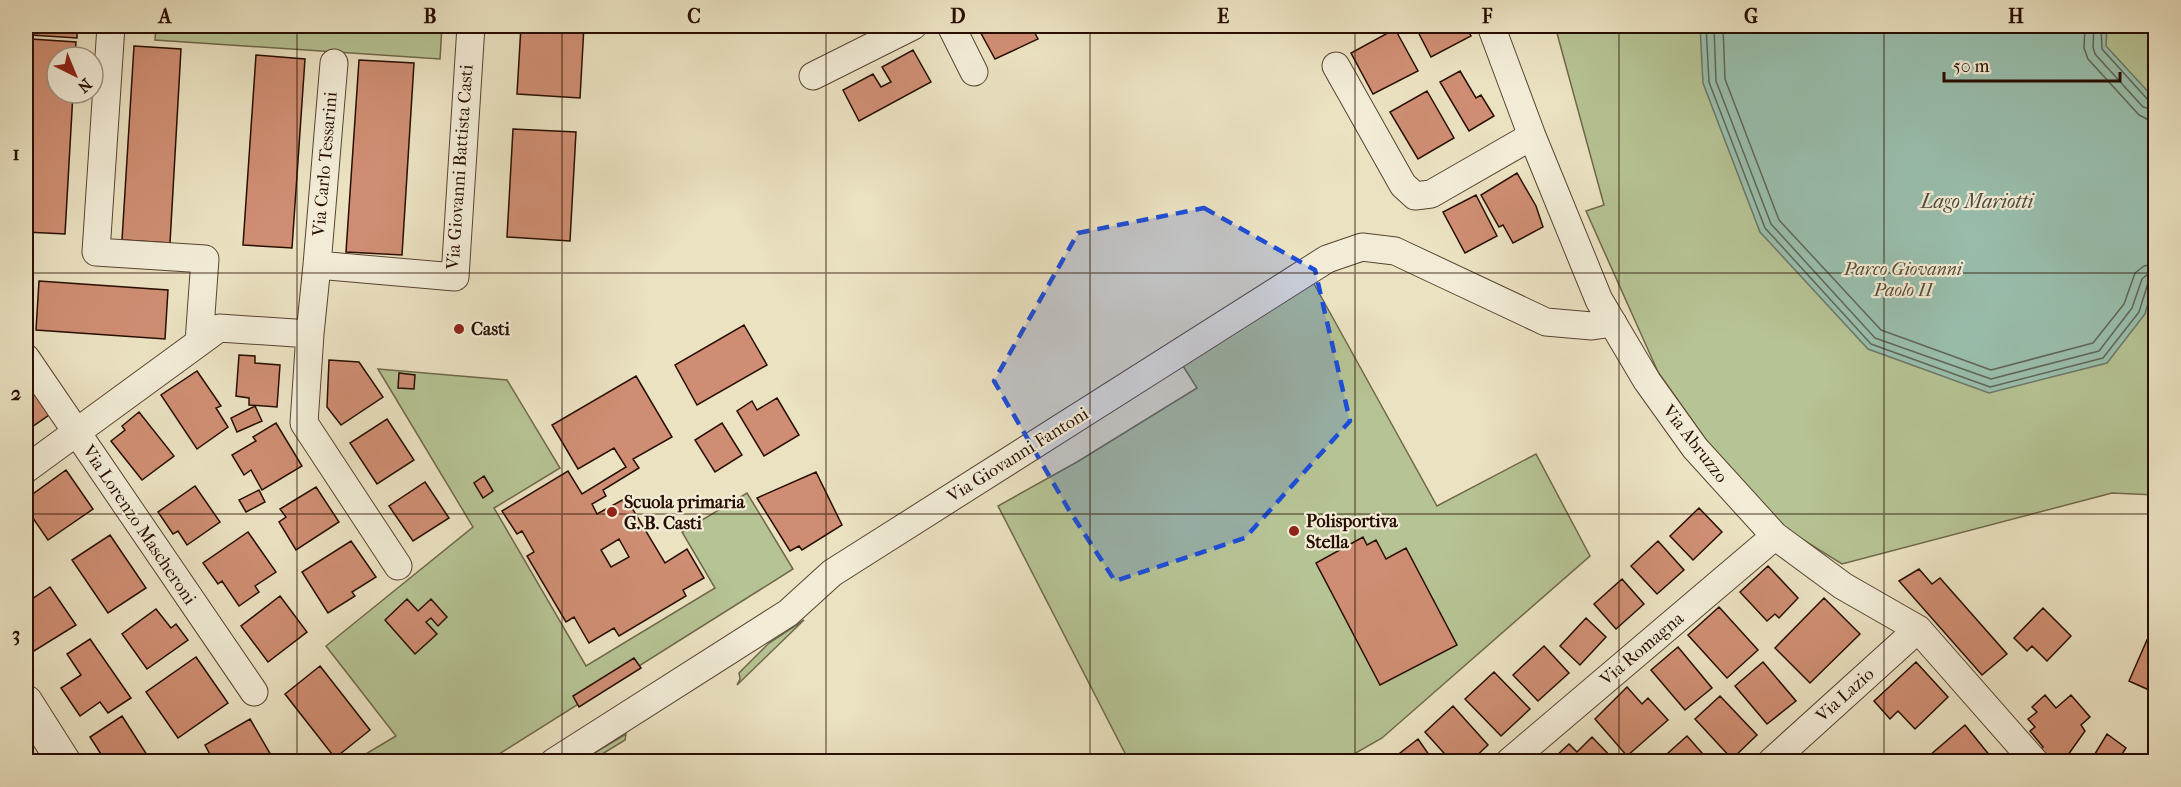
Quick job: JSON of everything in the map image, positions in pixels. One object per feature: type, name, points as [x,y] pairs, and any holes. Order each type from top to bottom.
[{"type":"street","points":[[111,26],[96,252],[205,259],[199,342]]},
{"type":"street","name":"Via Giovanni Battista Casti","points":[[316,265],[455,277],[471,26]]},
{"type":"street","points":[[813,76],[913,26]]},
{"type":"street","points":[[951,26],[974,72]]},
{"type":"street","name":"Via Abruzzo","points":[[1491,26],[1532,136],[1599,300],[1647,381],[1695,448],[1775,536],[1843,586],[1918,629],[2035,762]]},
{"type":"street","name":"Via Carlo Tessarini","points":[[316,265],[334,63]]},
{"type":"street","points":[[1336,66],[1403,184],[1415,196],[1431,194],[1532,136]]},
{"type":"street","name":"Via Giovanni Fantoni","points":[[554,762],[788,613],[832,573],[1327,259],[1362,247],[1395,251],[1546,322],[1592,326],[1613,323]]},
{"type":"street","points":[[316,265],[304,423],[398,566]]},
{"type":"street","name":"Via Giovanni Fantoni","points":[[1504,303],[1558,308],[1599,300]]},
{"type":"street","points":[[26,469],[219,328],[310,334]]},
{"type":"street","name":"Via Lorenzo Mascheroni","points":[[26,358],[254,692]]},
{"type":"street","name":"Via Romagna","points":[[1509,762],[1775,536]]},
{"type":"street","name":"Via Lazio","points":[[1771,762],[1918,629]]},
{"type":"street","points":[[26,702],[64,762]]},
{"type":"highlighted area","points":[[1204,208],[1315,270],[1350,421],[1245,538],[1115,581],[1069,510],[994,381],[1078,233]]},
{"type":"green space","points":[[156,26],[442,26],[440,59],[155,40]]},
{"type":"green space","name":"Parco Giovanni Paolo II","points":[[1555,26],[2155,26],[2155,495],[2112,493],[1842,564],[1784,528],[1730,474],[1658,372],[1586,211],[1604,205]]},
{"type":"green space","name":"Polisportiva Stella","points":[[1313,282],[1437,506],[1536,454],[1590,556],[1382,738],[1342,761],[1129,761],[998,506],[1077,462],[1197,388],[1183,366]]},
{"type":"green space","points":[[378,369],[507,380],[560,468],[494,508],[586,666],[715,588],[682,532],[747,493],[793,569],[488,761],[354,761],[396,736],[326,646],[473,527]]},
{"type":"green space","points":[[804,620],[737,685],[740,679],[739,673],[769,643]]},
{"type":"green space","points":[[626,734],[625,740],[591,761],[581,761]]},
{"type":"water","name":"Lago Mariotti","points":[[1700,26],[2107,26],[2106,46],[2153,97],[2155,105],[2155,277],[2145,314],[2107,363],[1989,393],[1868,349],[1760,232],[1703,83]]},
{"type":"building","points":[[31,26],[77,26],[77,38],[31,35]]},
{"type":"building","points":[[521,26],[584,26],[580,98],[517,94]]},
{"type":"building","points":[[977,26],[1031,26],[1038,39],[995,59]]},
{"type":"building","points":[[1415,26],[1466,26],[1471,36],[1431,57]]},
{"type":"building","points":[[1395,29],[1418,71],[1373,94],[1351,53]]},
{"type":"building","points":[[31,39],[76,42],[76,45],[45,45],[45,105],[72,105],[65,234],[26,232],[26,126]]},
{"type":"building","points":[[134,46],[181,49],[170,243],[122,240]]},
{"type":"building","points":[[913,50],[931,82],[859,121],[843,90],[873,74],[881,87],[891,82],[882,67]]},
{"type":"building","points":[[256,55],[305,59],[292,248],[243,245]]},
{"type":"building","points":[[359,60],[414,63],[402,255],[346,252]]},
{"type":"building","points":[[1460,71],[1476,98],[1481,95],[1494,116],[1469,131],[1440,82]]},
{"type":"building","points":[[1427,91],[1454,138],[1418,159],[1390,112]]},
{"type":"building","points":[[513,129],[576,132],[570,241],[507,237]]},
{"type":"building","points":[[1517,173],[1536,206],[1543,227],[1513,243],[1503,225],[1499,227],[1481,195]]},
{"type":"building","points":[[1476,195],[1497,236],[1465,253],[1443,212]]},
{"type":"building","points":[[39,281],[168,290],[165,339],[36,330]]},
{"type":"building","points":[[744,325],[767,365],[697,405],[675,365]]},
{"type":"building","points":[[239,355],[255,356],[255,363],[280,365],[277,407],[249,405],[249,398],[236,396]]},
{"type":"building","points":[[329,360],[359,362],[383,397],[341,425],[327,407]]},
{"type":"building","points":[[197,371],[221,406],[216,408],[228,427],[197,449],[161,395]]},
{"type":"building","points":[[399,373],[415,375],[414,389],[398,388]]},
{"type":"building","points":[[636,376],[672,437],[633,459],[639,468],[603,490],[606,496],[592,504],[597,514],[626,498],[665,563],[687,549],[704,578],[683,590],[686,596],[619,636],[614,628],[589,643],[574,617],[566,622],[527,556],[534,552],[522,531],[517,534],[502,511],[568,471],[582,494],[626,467],[614,448],[578,469],[552,425]],"holes":[[[619,539],[629,557],[611,567],[601,550]]]},
{"type":"building","points":[[26,380],[49,415],[26,431]]},
{"type":"building","points":[[777,398],[799,435],[764,456],[737,411],[752,401],[757,410]]},
{"type":"building","points":[[255,406],[262,421],[237,432],[231,418]]},
{"type":"building","points":[[139,412],[174,456],[142,480],[111,441],[125,430],[122,426]]},
{"type":"building","points":[[387,419],[414,460],[377,484],[350,443]]},
{"type":"building","points":[[276,423],[302,466],[262,490],[251,470],[244,475],[232,455],[256,441],[253,437]]},
{"type":"building","points":[[722,423],[742,455],[715,472],[695,440]]},
{"type":"building","points":[[66,470],[93,509],[48,540],[26,508],[26,499]]},
{"type":"building","points":[[816,472],[842,525],[802,550],[799,546],[790,551],[757,498]]},
{"type":"building","points":[[484,476],[493,491],[483,498],[474,483]]},
{"type":"building","points":[[425,482],[449,518],[413,541],[389,506]]},
{"type":"building","points":[[195,486],[220,522],[187,545],[178,531],[173,534],[158,512]]},
{"type":"building","points":[[316,487],[339,522],[296,550],[279,522],[286,517],[280,509]]},
{"type":"building","points":[[259,490],[265,502],[246,512],[239,500]]},
{"type":"building","points":[[1699,508],[1722,532],[1693,560],[1670,536]]},
{"type":"building","points":[[248,532],[276,572],[255,586],[259,592],[239,606],[222,581],[218,584],[203,563]]},
{"type":"building","points":[[110,535],[146,588],[108,613],[72,560]]},
{"type":"building","points":[[1363,537],[1367,545],[1376,540],[1386,559],[1406,548],[1457,645],[1380,685],[1316,563]]},
{"type":"building","points":[[351,541],[376,577],[352,592],[355,596],[328,613],[302,572]]},
{"type":"building","points":[[1658,541],[1684,570],[1657,594],[1631,566]]},
{"type":"building","points":[[1768,566],[1798,598],[1779,618],[1775,614],[1767,621],[1740,592]]},
{"type":"building","points":[[1919,569],[1932,584],[1940,578],[2007,654],[1982,675],[1899,581]]},
{"type":"building","points":[[1622,579],[1644,604],[1616,629],[1594,604]]},
{"type":"building","points":[[50,587],[76,625],[34,651],[26,637],[26,603]]},
{"type":"building","points":[[280,596],[307,632],[268,662],[241,626]]},
{"type":"building","points":[[1824,598],[1860,634],[1810,683],[1775,648]]},
{"type":"building","points":[[407,599],[418,611],[431,599],[447,617],[438,626],[431,618],[426,622],[437,634],[415,654],[385,620]]},
{"type":"building","points":[[1719,607],[1758,650],[1727,678],[1688,635]]},
{"type":"building","points":[[2043,608],[2071,636],[2047,661],[2032,646],[2027,651],[2014,638]]},
{"type":"building","points":[[156,609],[171,628],[176,624],[188,640],[147,669],[122,634]]},
{"type":"building","points":[[1586,618],[1606,637],[1580,665],[1560,646]]},
{"type":"building","points":[[90,639],[131,698],[108,713],[100,702],[80,716],[61,688],[81,675],[67,654]]},
{"type":"building","points":[[2147,640],[2156,644],[2156,693],[2129,681]]},
{"type":"building","points":[[1544,646],[1569,673],[1538,701],[1513,675]]},
{"type":"building","points":[[1678,647],[1712,688],[1685,710],[1651,670]]},
{"type":"building","points":[[196,657],[228,703],[178,738],[146,692]]},
{"type":"building","points":[[634,658],[641,668],[579,707],[573,696]]},
{"type":"building","points":[[1763,662],[1796,701],[1767,724],[1735,686]]},
{"type":"building","points":[[1916,662],[1948,697],[1915,729],[1898,711],[1890,719],[1874,701]]},
{"type":"building","points":[[320,666],[370,730],[335,758],[285,694]]},
{"type":"building","points":[[1494,672],[1530,709],[1501,736],[1465,699]]},
{"type":"building","points":[[1627,687],[1642,704],[1648,698],[1668,720],[1627,756],[1595,719]]},
{"type":"building","points":[[2045,695],[2056,708],[2071,695],[2090,717],[2081,725],[2085,731],[2063,762],[2050,762],[2040,750],[2043,747],[2030,731],[2035,727],[2028,719],[2037,712],[2032,707]]},
{"type":"building","points":[[1720,696],[1757,735],[1732,759],[1695,719]]},
{"type":"building","points":[[1453,706],[1488,745],[1470,762],[1452,762],[1425,732]]},
{"type":"building","points":[[122,716],[149,758],[144,762],[106,762],[90,737]]},
{"type":"building","points":[[250,719],[275,762],[214,762],[205,745]]},
{"type":"building","points":[[1965,725],[1995,762],[1922,762]]},
{"type":"building","points":[[2107,734],[2126,748],[2117,762],[2090,762]]},
{"type":"building","points":[[2156,734],[2156,759],[2147,755]]},
{"type":"building","points":[[1687,736],[1710,762],[1658,762]]},
{"type":"building","points":[[1592,737],[1616,762],[1559,762],[1555,757],[1569,744],[1577,752]]},
{"type":"building","points":[[1418,739],[1434,762],[1398,762],[1395,757]]},
{"type":"place","name":"Casti","points":[[459,329]]},
{"type":"place","name":"Scuola primaria G. B. Casti","points":[[612,512]]},
{"type":"place","name":"Polisportiva Stella","points":[[1294,531]]}]
